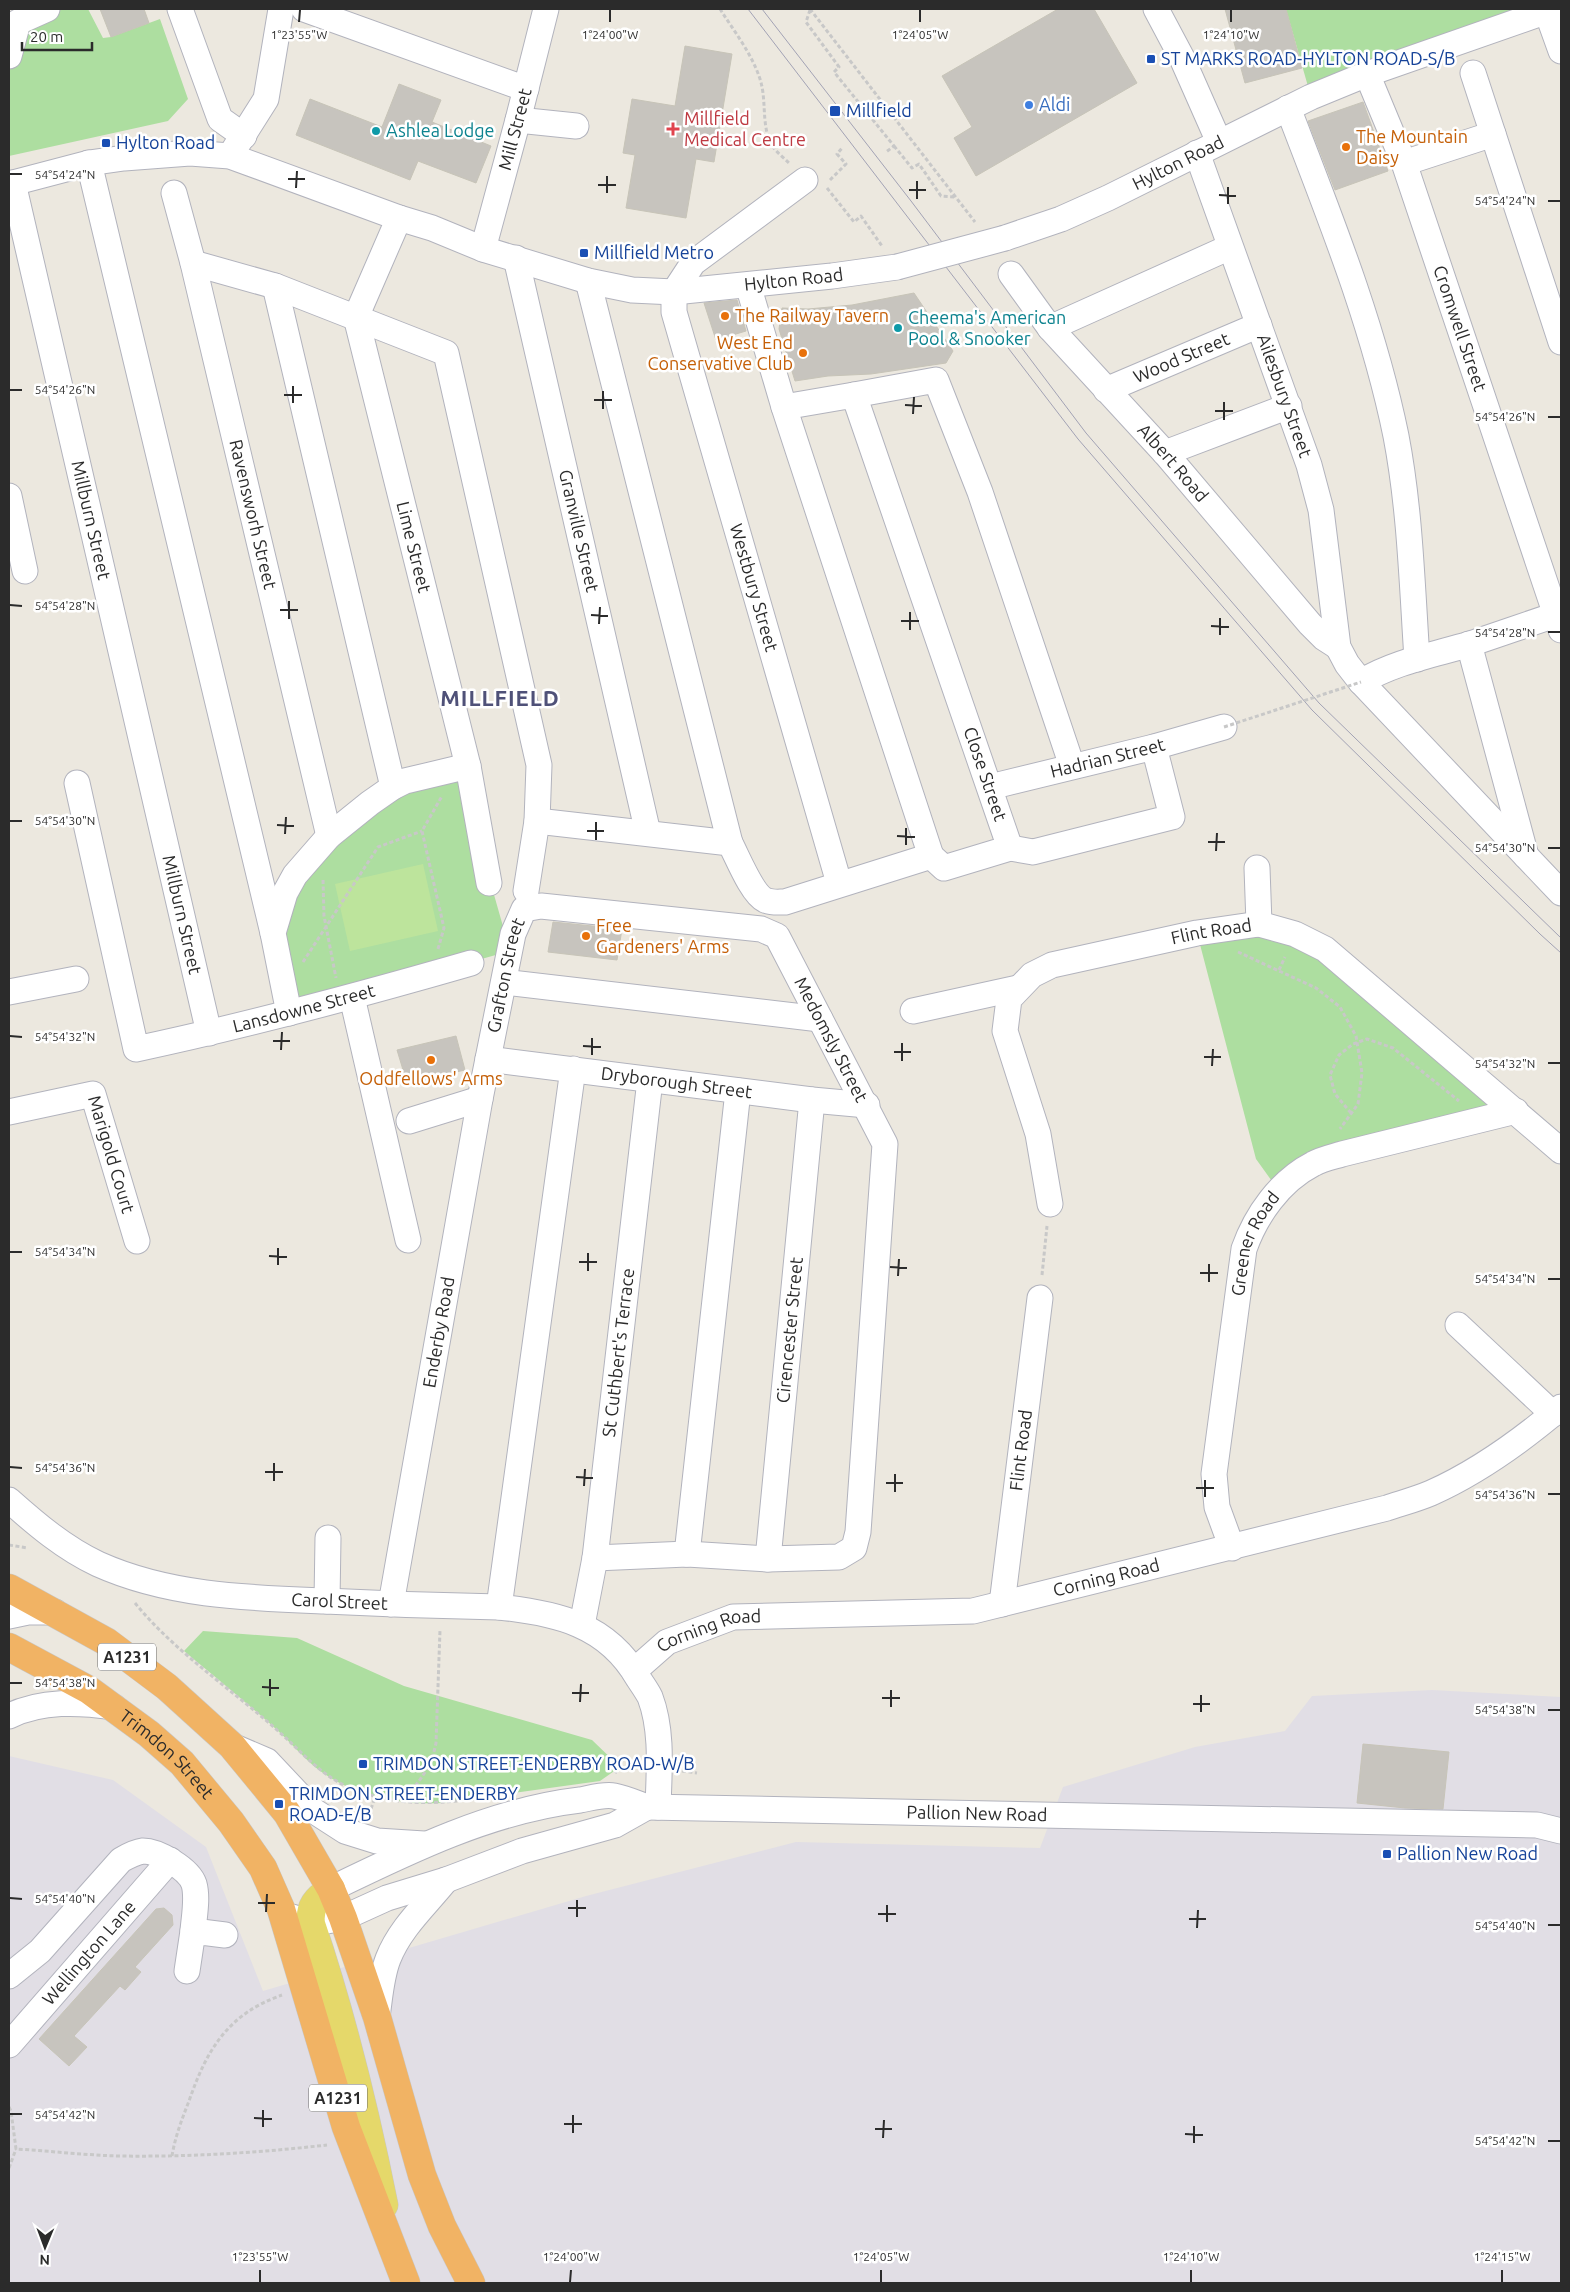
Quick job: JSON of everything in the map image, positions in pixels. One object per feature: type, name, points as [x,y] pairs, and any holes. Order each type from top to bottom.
[{"type":"highway","name":"A1231","points":[[9,1588],[108,1642],[167,1687],[232,1746],[287,1813],[331,1889],[343,1918],[377,2016],[422,2175],[442,2226],[471,2283]]},
{"type":"highway","name":"Trimdon Street","points":[[9,1648],[89,1690],[150,1734],[182,1763],[231,1822],[263,1868],[281,1908]]},
{"type":"highway","name":"A1231","points":[[281,1908],[346,2127],[401,2272]]},
{"type":"main road","points":[[331,1889],[313,1904],[310,1912],[311,1924],[336,1998],[401,2272]]},
{"type":"street","points":[[9,56],[18,22],[47,9]]},
{"type":"street","points":[[180,9],[220,120],[237,146],[266,99],[281,9]]},
{"type":"street","points":[[304,9],[526,89]]},
{"type":"street","name":"Mill Street","points":[[483,249],[546,9]]},
{"type":"street","points":[[1156,9],[1181,56],[1220,142]]},
{"type":"street","points":[[1550,10],[1561,51]]},
{"type":"street","name":"Hylton Road","points":[[11,183],[89,163],[124,158],[190,154],[237,146],[399,218],[432,228],[483,249],[588,281],[632,290],[674,292],[832,276],[891,259],[1006,238],[1068,215],[1288,108],[1367,74],[1550,10]]},
{"type":"street","points":[[1473,73],[1561,342]]},
{"type":"street","name":"Cromwell Street","points":[[1367,74],[1404,163],[1560,620]]},
{"type":"street","points":[[1288,108],[1354,282],[1386,393],[1396,436],[1405,494],[1417,659]]},
{"type":"street","points":[[518,120],[576,126]]},
{"type":"street","points":[[1404,163],[1493,134]]},
{"type":"street","name":"Ailesbury Street","points":[[1197,153],[1309,465],[1321,510],[1338,647]]},
{"type":"street","points":[[89,163],[273,933],[287,1002]]},
{"type":"street","name":"Millburn Street","points":[[11,183],[20,204],[209,1033]]},
{"type":"street","points":[[674,292],[693,263],[815,183]]},
{"type":"street","name":"Ravensworh Street","points":[[174,193],[194,263],[325,841]]},
{"type":"street","points":[[356,317],[399,218]]},
{"type":"street","points":[[1050,328],[1230,247]]},
{"type":"street","name":"Granville Street","points":[[516,258],[648,833]]},
{"type":"street","points":[[194,263],[275,286],[446,353],[539,765],[537,821],[526,891]]},
{"type":"street","name":"Albert Road","points":[[1011,274],[1050,328],[1165,453],[1310,624],[1324,638],[1338,647]]},
{"type":"street","points":[[588,281],[730,843],[755,890],[763,899],[785,902],[839,883],[930,856]]},
{"type":"street","points":[[748,285],[784,408],[930,856],[944,868],[1010,848],[1033,852],[1172,816],[1154,747]]},
{"type":"street","points":[[275,286],[393,787]]},
{"type":"street","name":"Westbury Street","points":[[674,292],[674,312],[839,883]]},
{"type":"street","name":"Lime Street","points":[[356,317],[489,883]]},
{"type":"street","name":"Wood Street","points":[[1106,390],[1259,325]]},
{"type":"street","points":[[784,408],[936,380],[980,492],[1072,766]]},
{"type":"street","name":"Close Street","points":[[854,395],[1010,848]]},
{"type":"street","points":[[1165,453],[1289,406]]},
{"type":"street","points":[[9,496],[25,571]]},
{"type":"street","points":[[1361,682],[1372,675],[1417,659],[1560,620]]},
{"type":"street","points":[[1469,644],[1527,859]]},
{"type":"street","points":[[1338,647],[1347,664],[1361,682],[1561,893]]},
{"type":"street","name":"Hadrian Street","points":[[990,787],[1154,747],[1224,727]]},
{"type":"street","points":[[273,933],[286,893],[295,875],[325,841],[370,802],[393,787],[405,781],[463,767]]},
{"type":"street","name":"Lansdowne Street","points":[[77,784],[136,1049],[209,1033],[287,1002],[346,999],[471,963]]},
{"type":"street","points":[[537,821],[730,843]]},
{"type":"street","points":[[1257,868],[1259,924]]},
{"type":"street","name":"Grafton Street","points":[[488,1059],[512,934],[524,909],[541,906],[761,929],[777,936]]},
{"type":"street","name":"Flint Road","points":[[1050,1204],[1038,1134],[1005,1031],[1009,999],[1032,975],[1052,965],[1197,933],[1259,924],[1295,934],[1325,949],[1561,1151]]},
{"type":"street","name":"Medomsly Street","points":[[768,1559],[839,1557],[854,1548],[858,1532],[885,1144],[777,936]]},
{"type":"street","points":[[9,992],[76,979]]},
{"type":"street","points":[[504,982],[820,1020]]},
{"type":"street","points":[[913,1011],[1018,988]]},
{"type":"street","points":[[346,999],[408,1240]]},
{"type":"street","name":"Dryborough Street","points":[[488,1059],[738,1091],[866,1105]]},
{"type":"street","name":"Enderby Road","points":[[391,1604],[488,1059]]},
{"type":"street","points":[[499,1607],[573,1069]]},
{"type":"street","name":"St Cuthbert's Terrace","points":[[582,1625],[595,1558],[650,1080]]},
{"type":"street","points":[[687,1554],[738,1091]]},
{"type":"street","name":"Marigold Court","points":[[9,1112],[93,1094],[137,1241]]},
{"type":"street","points":[[409,1121],[480,1099]]},
{"type":"street","name":"Cirencester Street","points":[[768,1559],[812,1100]]},
{"type":"street","name":"Greener Road","points":[[1232,1548],[1217,1508],[1214,1474],[1244,1249],[1251,1228],[1265,1207],[1297,1173],[1314,1163],[1342,1154],[1486,1120],[1516,1111]]},
{"type":"street","name":"Flint Road","points":[[1002,1604],[1040,1298]]},
{"type":"street","points":[[1458,1325],[1557,1411]]},
{"type":"street","name":"Corning Road","points":[[634,1671],[667,1642],[733,1617],[972,1611],[1387,1508],[1430,1494],[1464,1477],[1497,1456],[1557,1411]]},
{"type":"street","name":"Carol Street","points":[[9,1500],[38,1539],[137,1579],[182,1590],[236,1597],[499,1607],[528,1610],[582,1625],[603,1637],[621,1653],[650,1697],[657,1730],[652,1807]]},
{"type":"street","points":[[328,1538],[328,1601]]},
{"type":"street","points":[[595,1558],[687,1554],[768,1559]]},
{"type":"street","points":[[9,1616],[28,1612],[54,1612]]},
{"type":"street","points":[[9,1634],[9,1648]]},
{"type":"street","points":[[9,1716],[38,1706],[59,1704],[88,1704],[114,1707]]},
{"type":"street","name":"Pallion New Road","points":[[232,1746],[266,1761],[314,1811],[345,1831],[377,1841],[414,1845],[431,1844]]},
{"type":"street","name":"Pallion New Road","points":[[331,1889],[431,1844],[513,1813],[565,1801],[613,1796],[652,1807],[1537,1825],[1561,1831]]},
{"type":"street","points":[[281,1908],[295,1919],[311,1924],[343,1918],[387,1898],[446,1880],[522,1851],[615,1825],[652,1807]]},
{"type":"street","points":[[9,1976],[40,1951],[121,1860],[143,1851],[155,1853],[170,1860],[188,1875],[193,1882],[195,1893],[193,1931],[187,1971]]},
{"type":"street","name":"Wellington Lane","points":[[9,2045],[170,1860]]},
{"type":"street","points":[[377,2016],[383,1976],[397,1941],[407,1926],[446,1880]]},
{"type":"street","points":[[193,1931],[225,1935]]},
{"type":"path","points":[[720,9],[751,59],[760,79],[764,94],[764,121],[772,145],[815,183],[854,222],[860,216],[891,259]]},
{"type":"path","points":[[810,9],[806,22],[839,67],[834,72],[912,168],[919,164],[941,196],[955,197]]},
{"type":"path","points":[[810,9],[979,227]]},
{"type":"path","points":[[886,152],[894,146]]},
{"type":"path","points":[[1224,727],[1361,682]]},
{"type":"path","points":[[287,1002],[326,927],[378,847],[422,831],[463,767]]},
{"type":"path","points":[[422,831],[444,928],[438,946],[444,971]]},
{"type":"path","points":[[325,841],[326,927],[346,999]]},
{"type":"path","points":[[1233,950],[1316,988],[1340,1007],[1356,1036],[1362,1073],[1358,1104],[1314,1163]]},
{"type":"path","points":[[1351,1113],[1335,1094],[1330,1075],[1339,1055],[1357,1042],[1367,1039],[1393,1048],[1486,1120]]},
{"type":"path","points":[[1040,1298],[1050,1204]]},
{"type":"path","points":[[9,1545],[38,1539]]},
{"type":"path","points":[[134,1602],[153,1625],[278,1731],[315,1766],[348,1787],[402,1802],[423,1804],[478,1798]]},
{"type":"path","points":[[402,1802],[427,1771],[436,1743],[441,1606]]},
{"type":"path","points":[[608,1778],[620,1767]]},
{"type":"path","points":[[172,2156],[174,2141],[200,2070],[214,2044],[231,2025],[252,2008],[288,1993]]},
{"type":"path","points":[[9,2107],[12,2111],[16,2149],[9,2168]]},
{"type":"path","points":[[16,2149],[117,2156],[172,2156],[272,2152],[332,2144]]},
{"type":"shaded area","points":[[1432,1690],[1561,1697],[1561,2283],[9,2283],[9,1756],[113,1780],[206,1847],[263,1991],[586,1896],[796,1842],[1040,1848],[1063,1787],[1195,1747],[1285,1731],[1312,1696]]},
{"type":"green space","points":[[47,9],[88,9],[103,38],[111,37],[160,19],[188,99],[168,121],[9,156],[9,56],[18,22]]},
{"type":"green space","points":[[1286,9],[1553,9],[1311,97]]},
{"type":"green space","points":[[458,768],[510,951],[289,1013],[280,910],[370,803]]},
{"type":"green space","points":[[423,864],[438,931],[350,951],[335,884]]},
{"type":"green space","points":[[1197,933],[1295,934],[1516,1111],[1342,1154],[1279,1191],[1256,1159]]},
{"type":"green space","points":[[203,1631],[297,1638],[404,1686],[592,1740],[620,1767],[600,1781],[441,1803],[391,1800],[359,1791],[343,1785],[315,1767],[266,1720],[184,1651]]},
{"type":"building","points":[[100,9],[144,9],[149,23],[111,37]]},
{"type":"building","name":"Aldi","points":[[1058,9],[1094,9],[1137,83],[976,176],[954,138],[972,127],[942,76]]},
{"type":"building","points":[[1225,9],[1286,9],[1302,68],[1245,83]]},
{"type":"building","name":"Millfield Medical Centre","points":[[685,46],[732,54],[714,162],[696,159],[686,218],[626,208],[635,155],[623,153],[632,99],[675,106]]},
{"type":"building","name":"Ashlea Lodge","points":[[399,84],[441,100],[432,122],[491,146],[476,183],[418,161],[410,180],[296,135],[310,99],[382,127]]},
{"type":"building","name":"The Mountain Daisy","points":[[1363,102],[1388,171],[1335,190],[1308,121]]},
{"type":"building","points":[[914,293],[953,351],[946,363],[871,374],[828,376],[795,381],[779,329],[782,308],[808,309],[852,305]]},
{"type":"building","name":"The Railway Tavern","points":[[737,300],[746,331],[716,340],[704,303]]},
{"type":"building","name":"Free Gardeners' Arms","points":[[553,922],[622,929],[617,960],[548,952]]},
{"type":"building","name":"Oddfellows' Arms","points":[[456,1036],[465,1070],[407,1083],[397,1050]]},
{"type":"building","points":[[1363,1744],[1449,1752],[1443,1809],[1405,1808],[1357,1803]]},
{"type":"building","points":[[164,1908],[172,1915],[173,1925],[135,1967],[141,1972],[125,1990],[120,1986],[74,2036],[87,2047],[69,2066],[39,2039],[156,1909]]},
{"type":"tram line","points":[[748,9],[1078,439],[1312,710],[1561,953]]},
{"type":"tram line","points":[[762,9],[911,201],[1086,433],[1319,703],[1561,938]]},
{"type":"place","name":"ST MARKS ROAD-HYLTON ROAD-S/B","points":[[1151,59]]},
{"type":"place","name":"Aldi","points":[[1029,105]]},
{"type":"place","name":"Millfield","points":[[835,111]]},
{"type":"place","name":"Millfield Medical Centre","points":[[673,129]]},
{"type":"place","name":"Ashlea Lodge","points":[[376,131]]},
{"type":"place","name":"Hylton Road","points":[[106,143]]},
{"type":"place","name":"The Mountain Daisy","points":[[1346,147]]},
{"type":"place","name":"Millfield Metro","points":[[584,253]]},
{"type":"place","name":"The Railway Tavern","points":[[725,316]]},
{"type":"place","name":"Cheema's American Pool & Snooker","points":[[898,328]]},
{"type":"place","name":"West End Conservative Club","points":[[803,353]]},
{"type":"place","name":"Free Gardeners' Arms","points":[[586,936]]},
{"type":"place","name":"Oddfellows' Arms","points":[[431,1060]]},
{"type":"place","name":"TRIMDON STREET-ENDERBY ROAD-W/B","points":[[363,1764]]},
{"type":"place","name":"TRIMDON STREET-ENDERBY ROAD-E/B","points":[[279,1804]]},
{"type":"place","name":"Pallion New Road","points":[[1387,1854]]},
{"type":"district","name":"MILLFIELD","points":[[500,698]]}]
